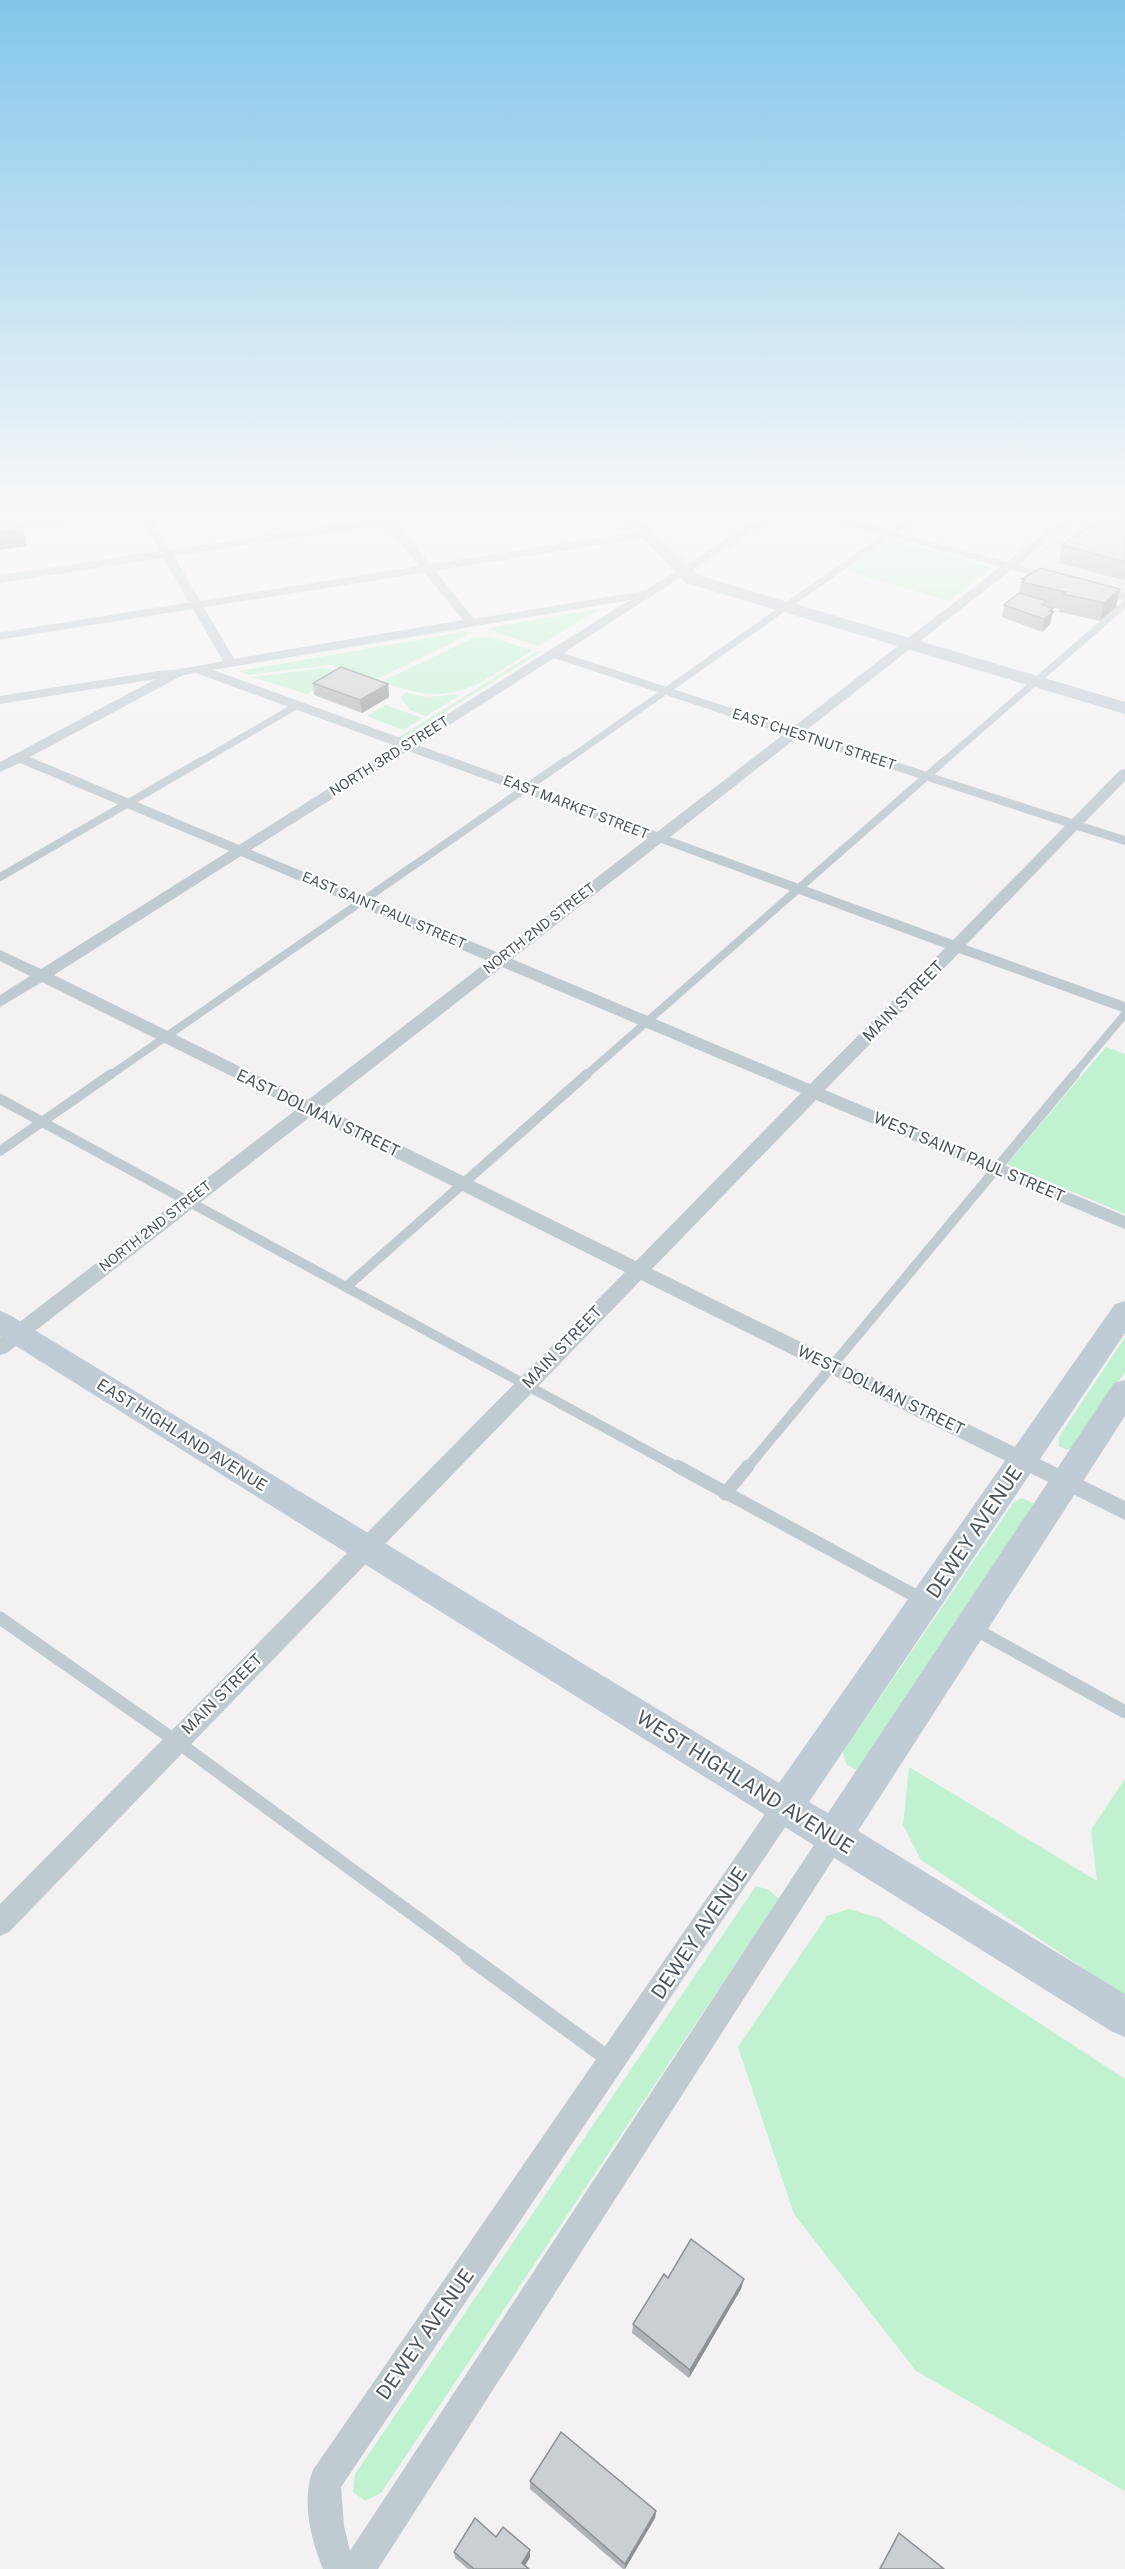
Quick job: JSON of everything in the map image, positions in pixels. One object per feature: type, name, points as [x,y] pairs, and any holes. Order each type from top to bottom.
[{"type":"street","points":[[211,631],[230,662]]},
{"type":"street","points":[[0,700],[179,672],[412,631]]},
{"type":"street","name":"NORTH 3RD STREET","points":[[0,1002],[590,631]]},
{"type":"street","points":[[863,631],[1125,708]]},
{"type":"street","name":"NORTH 2ND STREET","points":[[6,1334],[188,1200],[923,631]]},
{"type":"street","name":"EAST CHESTNUT STREET","points":[[554,654],[1125,841]]},
{"type":"street","name":"EAST MARKET STREET","points":[[195,668],[1125,1008]]},
{"type":"street","points":[[0,768],[179,672]]},
{"type":"street","name":"EAST SAINT PAUL STREET","points":[[20,758],[362,900],[813,1092]]},
{"type":"street","name":"MAIN STREET","points":[[0,1923],[637,1270],[958,946],[1125,772]]},
{"type":"street","name":"EAST DOLMAN STREET","points":[[0,955],[637,1270]]},
{"type":"street","name":"WEST SAINT PAUL STREET","points":[[813,1092],[1125,1223]]},
{"type":"street","name":"WEST DOLMAN STREET","points":[[637,1270],[1125,1512]]},
{"type":"street","name":"DEWEY AVENUE","points":[[340,2569],[332,2551],[324,2512],[325,2482],[1125,1311]]},
{"type":"street","name":"EAST HIGHLAND AVENUE","points":[[6,1334],[365,1549]]},
{"type":"street","points":[[358,2569],[1125,1391]]},
{"type":"street","name":"WEST HIGHLAND AVENUE","points":[[365,1549],[1125,2017]]},
{"type":"lane","points":[[0,636],[32,631]]},
{"type":"lane","points":[[0,1151],[753,631]]},
{"type":"lane","points":[[346,1287],[798,888],[1094,631]]},
{"type":"lane","points":[[0,877],[296,706]]},
{"type":"lane","points":[[725,1494],[994,1168],[1125,1014]]},
{"type":"lane","points":[[0,1099],[926,1602]]},
{"type":"lane","points":[[0,1618],[176,1741],[613,2062]]},
{"type":"lane","points":[[971,1627],[1125,1712]]},
{"type":"green space","points":[[446,631],[453,631],[240,666]]},
{"type":"green space","points":[[469,631],[466,636],[375,680],[330,665],[248,675],[239,671]]},
{"type":"green space","points":[[492,631],[563,631],[538,646]]},
{"type":"green space","points":[[490,637],[533,650],[494,675],[462,690],[428,693],[407,690],[381,682],[473,638]]},
{"type":"green space","points":[[537,651],[541,652],[405,737],[396,739]]},
{"type":"green space","points":[[324,668],[346,672],[307,694],[252,677]]},
{"type":"green space","points":[[406,693],[428,697],[462,694],[426,716],[410,710],[400,697]]},
{"type":"green space","points":[[386,705],[422,718],[403,730],[367,716]]},
{"type":"green space","points":[[1106,1047],[1125,1054],[1125,1214],[1007,1164]]},
{"type":"green space","points":[[1125,1337],[1125,1372],[1075,1446],[1067,1450],[1059,1446],[1059,1437]]},
{"type":"green space","points":[[1022,1498],[1033,1503],[1033,1512],[866,1766],[856,1770],[846,1764],[843,1752],[1014,1502]]},
{"type":"green space","points":[[909,1767],[1097,1881],[1091,1830],[1125,1779],[1125,1996],[921,1860],[903,1825]]},
{"type":"green space","points":[[756,1886],[769,1890],[779,1899],[381,2493],[365,2501],[353,2492],[355,2474]]},
{"type":"green space","points":[[849,1909],[879,1918],[1125,2079],[1125,2491],[916,2371],[794,2214],[738,2047],[827,1916]]},
{"type":"building","points":[[341,667],[388,684],[360,700],[313,683]]},
{"type":"building","points":[[691,2239],[744,2279],[690,2370],[633,2324],[664,2274],[668,2278]]},
{"type":"building","points":[[561,2432],[656,2511],[625,2564],[530,2481]]},
{"type":"building","points":[[475,2518],[496,2537],[503,2527],[530,2550],[522,2563],[529,2569],[474,2569],[454,2552]]},
{"type":"building","points":[[899,2533],[944,2569],[880,2569]]}]
